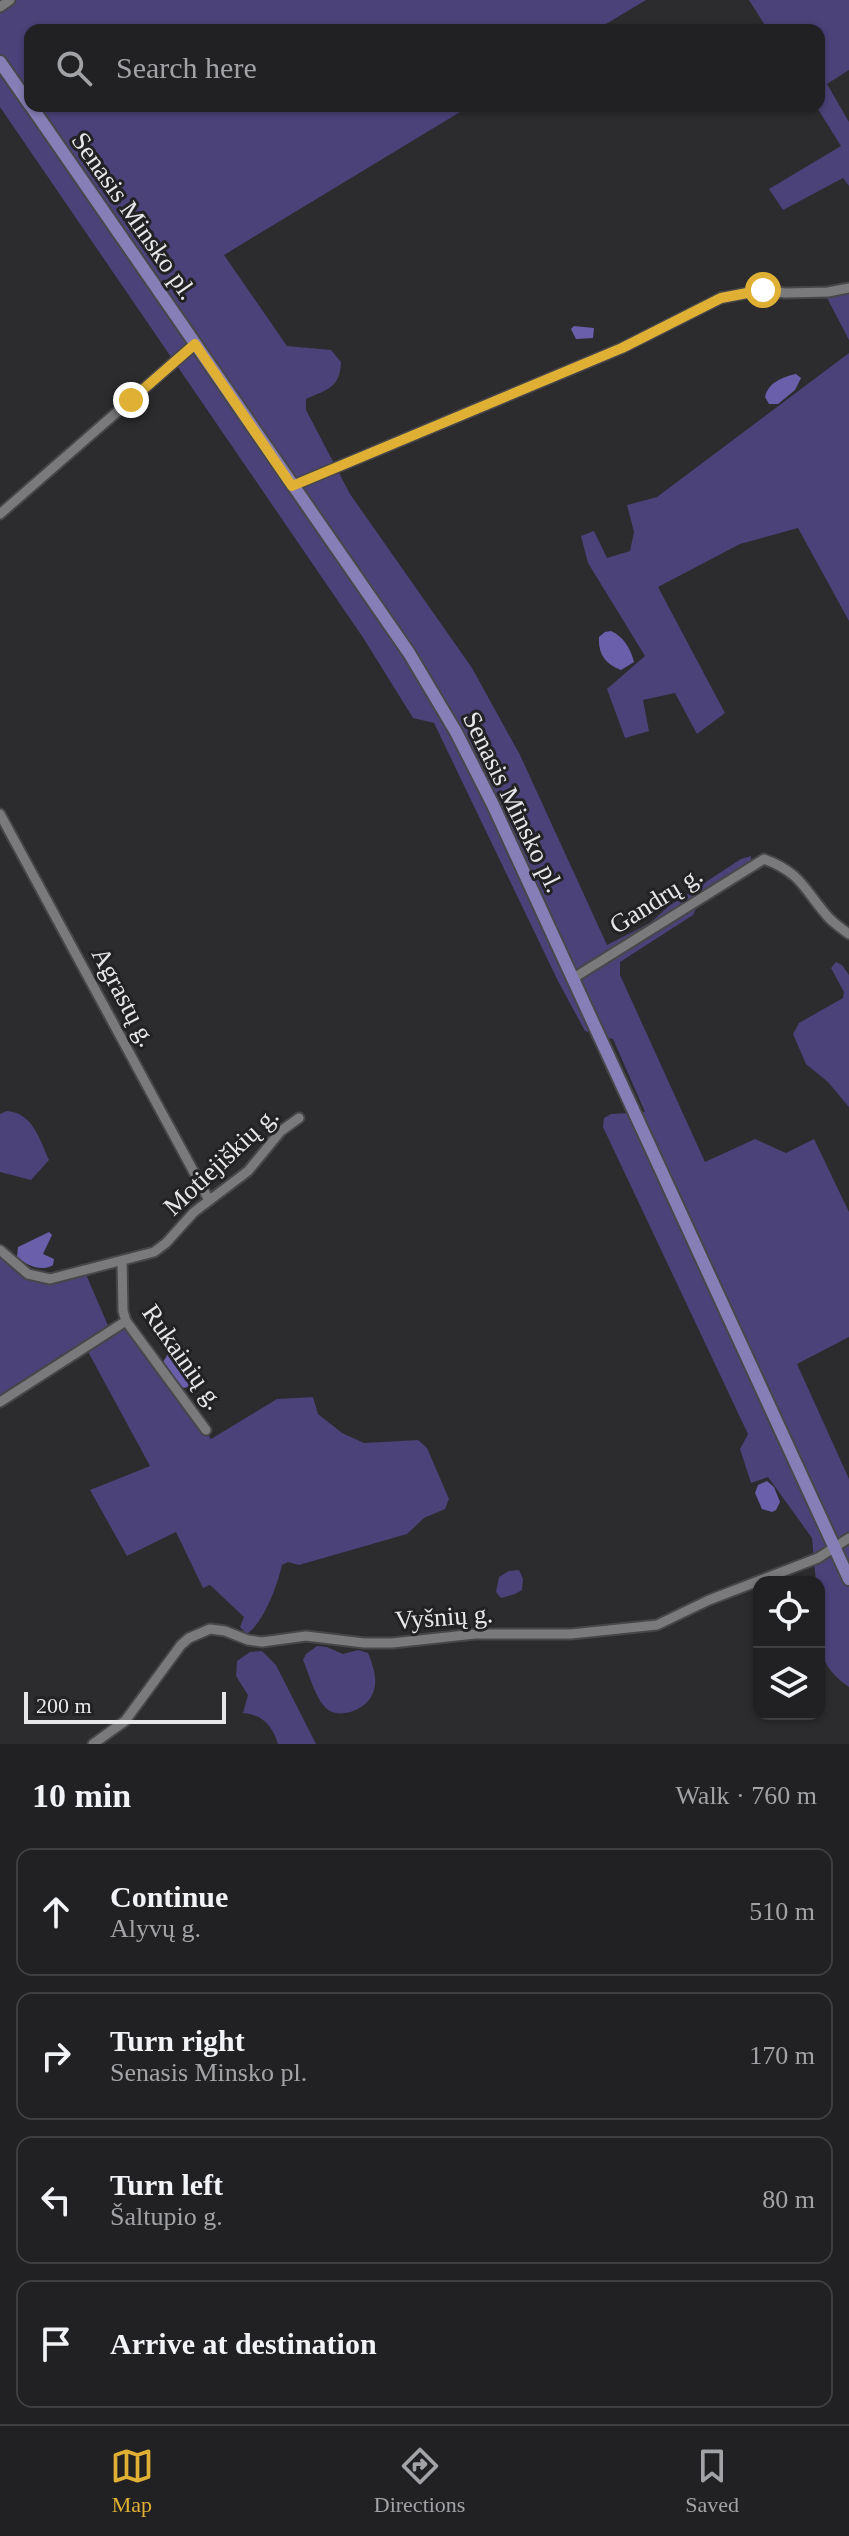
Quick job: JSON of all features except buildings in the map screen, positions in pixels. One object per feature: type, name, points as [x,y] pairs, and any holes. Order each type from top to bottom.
[{"type":"main road","name":"Senasis Minsko pl.","points":[[0,62],[24,97]]},
{"type":"main road","name":"Senasis Minsko pl.","points":[[34,112],[409,653],[456,732],[487,792],[849,1579]]},
{"type":"street","points":[[0,7],[10,0]]},
{"type":"street","points":[[292,486],[622,348],[721,298],[763,290],[785,293],[849,288]]},
{"type":"street","points":[[0,514],[195,344]]},
{"type":"street","name":"Agrastų g.","points":[[0,814],[209,1200]]},
{"type":"street","name":"Gandrų g.","points":[[572,979],[764,859],[783,866],[795,875],[830,919],[849,934]]},
{"type":"street","name":"Motiejiškių g.","points":[[0,1250],[20,1269],[50,1279],[154,1252],[194,1212],[248,1171],[281,1131],[299,1118]]},
{"type":"street","name":"Rukainių g.","points":[[122,1261],[126,1321],[206,1430]]},
{"type":"street","points":[[0,1402],[126,1321]]},
{"type":"street","name":"Vyšnių g.","points":[[93,1744],[125,1721],[181,1645],[210,1629],[262,1642],[306,1636],[364,1643],[475,1634],[616,1631],[657,1625],[695,1606],[818,1558],[849,1538]]},
{"type":"shaded area","points":[[0,0],[646,0],[606,24],[24,24],[24,112],[460,112],[224,255],[287,346],[331,350],[341,362],[335,382],[306,399],[306,410],[350,494],[472,668],[520,755],[607,945],[650,923],[669,906],[741,859],[751,856],[751,861],[702,896],[693,915],[620,962],[620,975],[705,1162],[755,1139],[786,1153],[814,1139],[849,1212],[849,1337],[797,1364],[849,1479],[849,1687],[825,1661],[825,1576],[815,1576],[812,1538],[768,1477],[751,1483],[740,1449],[748,1434],[603,1127],[604,1118],[611,1114],[645,1112],[613,1039],[585,1031],[434,723],[413,718],[364,639],[0,107]]},
{"type":"shaded area","points":[[749,0],[849,0],[849,70],[827,84],[849,122],[849,186],[843,178],[783,210],[769,189],[841,146],[820,112],[825,112],[825,24],[764,24]]},
{"type":"shaded area","points":[[849,283],[849,340],[823,290]]},
{"type":"shaded area","points":[[574,326],[594,328],[593,338],[576,339],[571,329]]},
{"type":"shaded area","points":[[849,353],[849,621],[798,528],[740,544],[658,587],[725,713],[697,734],[675,693],[643,700],[649,731],[625,738],[607,689],[645,656],[588,563],[581,536],[594,531],[607,558],[630,551],[634,532],[627,505],[657,497]]},
{"type":"shaded area","points":[[796,374],[801,378],[795,390],[778,404],[769,404],[765,397],[772,384]]},
{"type":"shaded area","points":[[611,631],[626,644],[634,662],[621,670],[611,665],[601,653],[599,637]]},
{"type":"shaded area","points":[[836,962],[849,975],[849,1107],[828,1082],[806,1064],[793,1034],[799,1023],[843,998],[844,992],[831,968]]},
{"type":"shaded area","points":[[7,1111],[29,1122],[49,1160],[31,1180],[0,1172],[0,1114]]},
{"type":"shaded area","points":[[49,1232],[52,1235],[43,1254],[54,1259],[53,1265],[35,1267],[17,1257],[18,1247]]},
{"type":"shaded area","points":[[0,1255],[30,1278],[85,1272],[109,1328],[0,1403]]},
{"type":"shaded area","points":[[124,1325],[211,1439],[277,1399],[313,1397],[318,1414],[342,1433],[364,1443],[418,1440],[427,1448],[449,1499],[445,1509],[424,1518],[407,1534],[299,1565],[288,1562],[282,1565],[264,1612],[247,1634],[240,1627],[244,1617],[210,1585],[203,1588],[176,1532],[127,1556],[90,1490],[150,1466],[86,1348]]},
{"type":"shaded area","points":[[168,1354],[179,1356],[195,1377],[190,1386],[184,1388],[177,1383],[163,1362]]},
{"type":"shaded area","points":[[767,1481],[774,1487],[780,1502],[772,1512],[762,1509],[755,1493],[758,1485]]},
{"type":"shaded area","points":[[519,1570],[523,1579],[522,1590],[501,1598],[496,1592],[499,1577]]},
{"type":"shaded area","points":[[317,1646],[343,1654],[358,1650],[368,1653],[375,1685],[363,1706],[350,1712],[336,1713],[324,1706],[303,1660]]},
{"type":"shaded area","points":[[262,1651],[276,1665],[316,1744],[278,1744],[266,1722],[243,1713],[248,1695],[236,1676],[237,1661],[250,1652]]},
{"type":"route","points":[[131,400],[195,344],[292,486],[622,348],[721,298],[763,290]]}]
